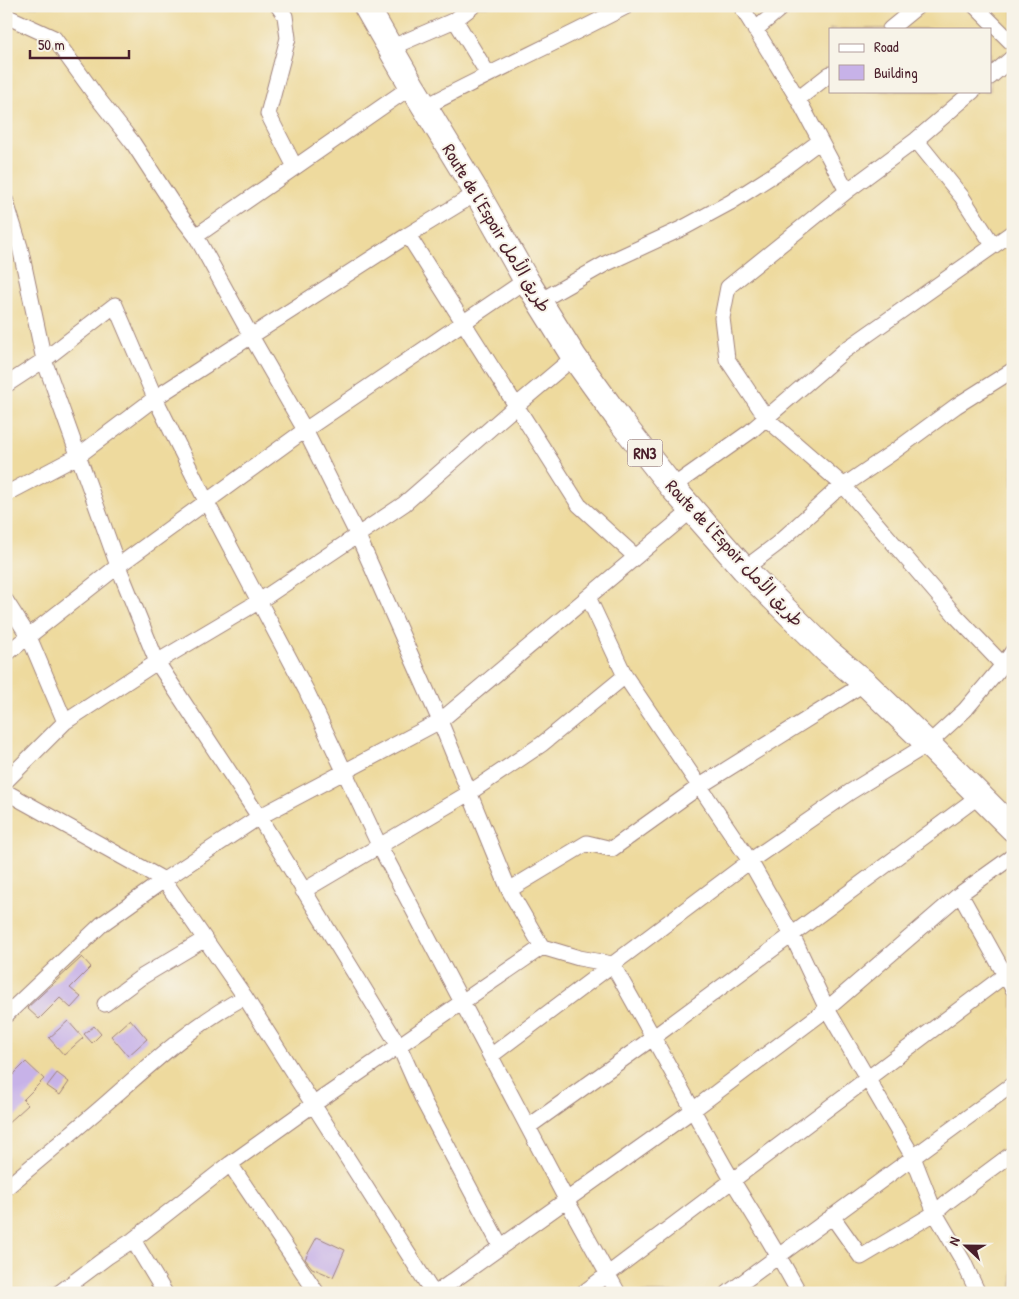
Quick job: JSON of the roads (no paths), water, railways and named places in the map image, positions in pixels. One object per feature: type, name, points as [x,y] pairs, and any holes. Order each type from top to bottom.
[{"type":"highway","name":"Route de l’Espoir طريق الأمل","points":[[366,6],[477,193],[526,280],[574,357],[621,422],[672,487],[744,569],[827,651],[865,683],[979,796],[1010,821]]},
{"type":"street","points":[[278,6],[284,16],[288,38],[268,114],[296,167]]},
{"type":"street","points":[[390,48],[456,20],[473,6]]},
{"type":"street","points":[[425,107],[627,6]]},
{"type":"street","points":[[741,6],[798,99],[847,191]]},
{"type":"street","points":[[755,30],[783,6]]},
{"type":"street","points":[[891,28],[918,6]]},
{"type":"street","points":[[975,6],[1013,44]]},
{"type":"street","points":[[6,16],[54,38],[133,143],[196,236],[305,430],[358,536],[440,721],[509,890],[542,947],[579,958],[612,964],[732,1179],[779,1255],[799,1293]]},
{"type":"street","points":[[456,20],[488,74]]},
{"type":"street","points":[[992,74],[1013,57]]},
{"type":"street","points":[[798,99],[829,75]]},
{"type":"street","points":[[196,236],[412,86]]},
{"type":"street","points":[[972,92],[916,140],[847,191],[728,287],[722,318],[726,359],[767,418],[844,486],[956,616],[1003,665]]},
{"type":"street","points":[[916,140],[962,198],[993,245]]},
{"type":"street","points":[[540,301],[605,264],[683,228],[731,202],[781,170],[820,141]]},
{"type":"street","points":[[6,494],[78,456],[155,398],[408,235],[477,193]]},
{"type":"street","points":[[6,202],[20,246],[44,360],[118,566],[157,662],[259,817],[398,1046],[424,1102],[501,1248]]},
{"type":"street","points":[[672,487],[767,418],[844,351],[1013,232]]},
{"type":"street","points":[[408,235],[579,505],[636,557]]},
{"type":"street","points":[[6,654],[118,566],[206,501],[305,430],[526,280]]},
{"type":"street","points":[[6,385],[44,360],[115,305],[155,398],[258,602],[306,690],[380,845],[567,1201],[618,1293]]},
{"type":"street","points":[[6,781],[65,722],[157,662],[258,602],[404,504],[574,357]]},
{"type":"street","points":[[744,569],[777,544],[833,493],[892,454],[956,406],[1013,370]]},
{"type":"street","points":[[6,1015],[102,924],[164,880],[259,817],[440,721],[692,509]]},
{"type":"street","points":[[588,598],[625,676],[750,861],[792,935],[828,1009],[913,1157],[935,1213],[963,1261],[978,1293]]},
{"type":"street","points":[[6,601],[29,637],[65,722]]},
{"type":"street","points":[[492,1055],[750,861],[850,792],[928,744],[965,710],[1013,651]]},
{"type":"street","points":[[303,891],[469,793],[542,744],[625,676]]},
{"type":"street","points":[[509,890],[586,843],[612,849],[700,786],[865,683]]},
{"type":"street","points":[[6,792],[164,880],[245,996],[435,1293],[693,1110],[828,1009],[960,894],[1013,856]]},
{"type":"street","points":[[528,1127],[654,1037],[979,796]]},
{"type":"street","points":[[960,894],[1008,972],[1013,989]]},
{"type":"street","points":[[105,1004],[140,978],[205,939]]},
{"type":"street","points":[[59,1293],[77,1287],[107,1257],[133,1240],[230,1164],[542,947]]},
{"type":"street","points":[[583,1293],[1008,972]]},
{"type":"street","points":[[6,1188],[148,1067],[192,1032],[232,1003],[245,996]]},
{"type":"street","points":[[728,1293],[1013,1084]]},
{"type":"street","points":[[832,1216],[861,1257],[935,1213],[1013,1153]]},
{"type":"street","points":[[230,1164],[317,1293]]},
{"type":"street","points":[[133,1240],[165,1293]]}]
